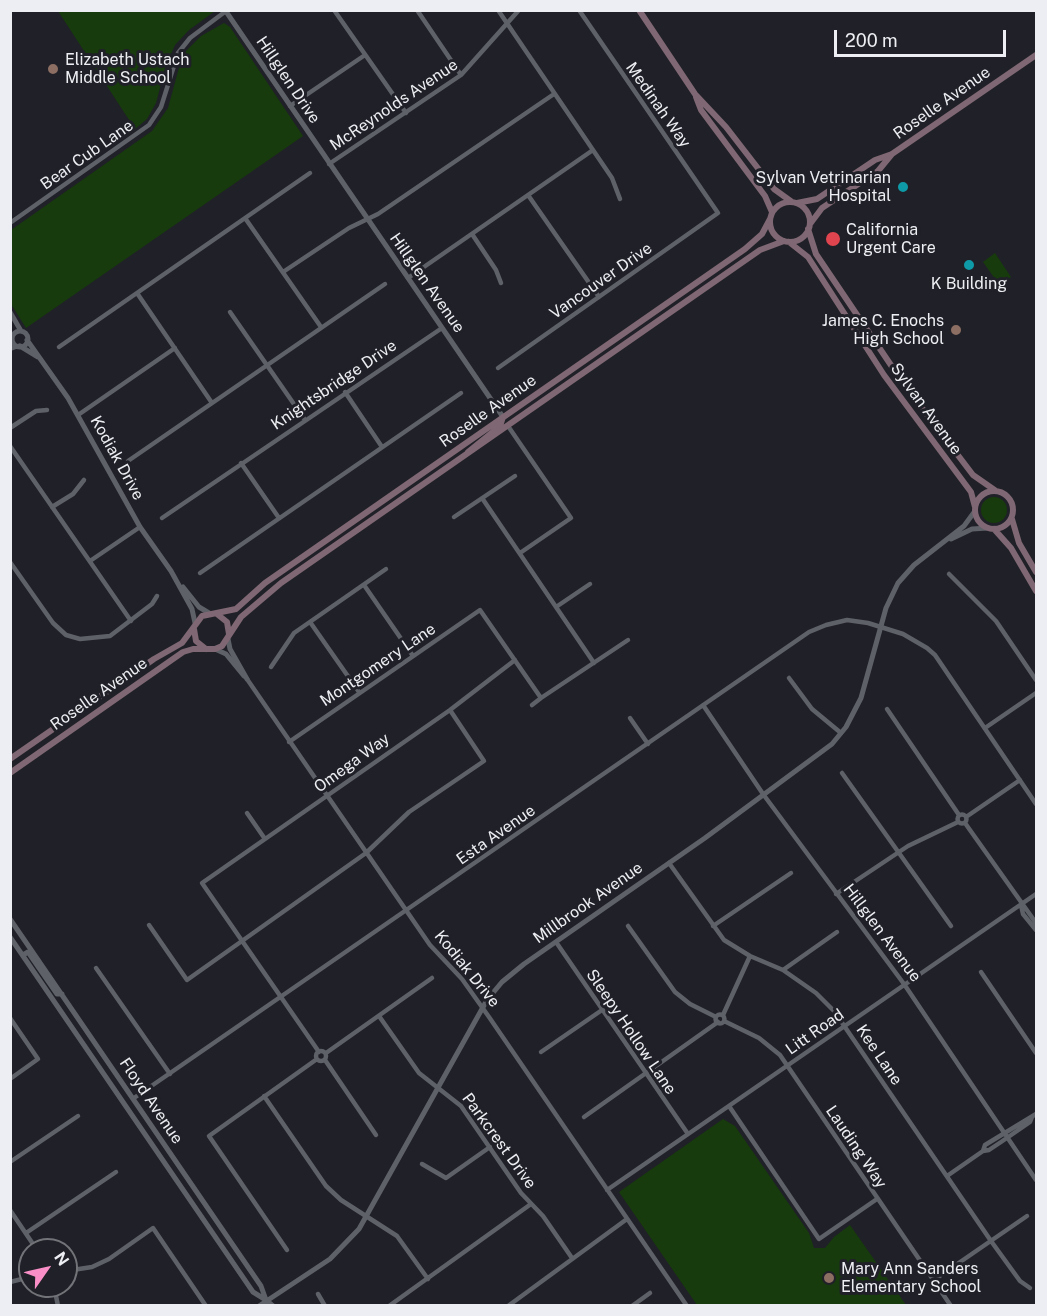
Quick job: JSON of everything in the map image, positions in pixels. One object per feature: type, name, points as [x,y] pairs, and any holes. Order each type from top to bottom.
[{"type":"main road","points":[[639,10],[695,94],[726,127],[774,189],[807,212],[809,227],[801,238],[786,241],[773,232],[765,196],[701,110],[695,94]]},
{"type":"main road","name":"Roselle Avenue","points":[[809,227],[822,208],[878,171],[892,154],[1036,55]]},
{"type":"main road","name":"Roselle Avenue","points":[[795,202],[817,199],[874,160],[892,154]]},
{"type":"main road","points":[[771,216],[779,205],[795,202]]},
{"type":"main road","name":"Roselle Avenue","points":[[212,613],[236,609],[265,583],[745,249],[762,234],[771,216]]},
{"type":"main road","name":"Sylvan Avenue","points":[[809,227],[811,243],[818,257],[903,384],[972,475],[996,491]]},
{"type":"main road","name":"Roselle Avenue","points":[[229,637],[245,613],[281,583],[759,250],[786,241]]},
{"type":"main road","name":"Sylvan Avenue","points":[[786,241],[808,257],[884,375],[971,492],[975,509]]},
{"type":"main road","points":[[464,457],[473,445],[500,426],[503,417]]},
{"type":"main road","points":[[1036,572],[1013,530],[1013,506],[1009,499],[996,491],[982,495],[975,509],[978,520],[991,528],[1011,548],[1036,591]]},
{"type":"main road","points":[[991,528],[1004,526],[1012,517]]},
{"type":"main road","points":[[212,613],[226,620],[229,637],[215,649],[207,649],[196,641],[194,626],[212,613]]},
{"type":"main road","name":"Roselle Avenue","points":[[10,759],[154,659],[178,646],[194,626]]},
{"type":"main road","name":"Roselle Avenue","points":[[10,773],[183,652],[207,649]]},
{"type":"street","points":[[334,10],[406,113]]},
{"type":"street","points":[[417,10],[461,75]]},
{"type":"street","points":[[498,10],[612,178],[620,199]]},
{"type":"street","name":"McReynolds Avenue","points":[[329,164],[461,75],[519,10]]},
{"type":"street","name":"Medinah Way","points":[[579,10],[718,213]]},
{"type":"street","name":"Hillglen Drive","points":[[225,11],[329,164]]},
{"type":"street","name":"Bear Cub Lane","points":[[10,223],[146,128],[161,107],[178,52],[192,35],[225,11]]},
{"type":"street","points":[[290,106],[365,55]]},
{"type":"street","points":[[284,273],[367,218],[378,214],[554,94]]},
{"type":"street","points":[[408,278],[593,150]]},
{"type":"street","name":"Hillglen Avenue","points":[[329,164],[503,417]]},
{"type":"street","points":[[59,347],[310,173]]},
{"type":"street","points":[[528,195],[598,297]]},
{"type":"street","name":"Vancouver Drive","points":[[498,368],[718,213]]},
{"type":"street","points":[[245,218],[321,327]]},
{"type":"street","points":[[472,234],[496,270],[501,283]]},
{"type":"street","points":[[128,461],[385,284]]},
{"type":"street","points":[[137,293],[212,403]]},
{"type":"street","points":[[10,312],[21,331],[12,338],[10,326]]},
{"type":"street","points":[[230,312],[305,420]]},
{"type":"street","name":"Knightsbridge Drive","points":[[162,518],[442,328]]},
{"type":"street","name":"Kodiak Drive","points":[[21,331],[27,335],[27,340],[78,415],[140,527],[199,607],[212,613]]},
{"type":"street","name":"Kodiak Drive","points":[[12,338],[19,346],[39,358]]},
{"type":"street","points":[[10,349],[27,340]]},
{"type":"street","points":[[78,415],[175,348]]},
{"type":"street","points":[[345,392],[382,447]]},
{"type":"street","points":[[200,573],[461,393]]},
{"type":"street","points":[[10,428],[36,411],[47,410]]},
{"type":"street","points":[[508,426],[571,518],[520,553]]},
{"type":"street","points":[[10,446],[131,621]]},
{"type":"street","points":[[242,463],[279,518]]},
{"type":"street","points":[[454,517],[515,476]]},
{"type":"street","points":[[52,507],[73,494],[84,480]]},
{"type":"street","points":[[482,498],[594,663]]},
{"type":"street","name":"Millbrook Avenue","points":[[259,1305],[267,1303],[330,1259],[352,1238],[482,1008],[508,976],[669,863],[832,744],[861,698],[880,627],[898,583],[914,565],[966,524],[975,509]]},
{"type":"street","points":[[90,561],[140,527]]},
{"type":"street","name":"Millbrook Avenue","points":[[944,543],[972,530],[991,528]]},
{"type":"street","points":[[10,562],[52,623],[66,634],[95,639],[110,636],[152,604],[157,596]]},
{"type":"street","points":[[271,667],[284,645],[310,622],[386,569]]},
{"type":"street","name":"Kodiak Drive","points":[[171,571],[192,609],[194,626]]},
{"type":"street","points":[[950,574],[996,621],[1036,681]]},
{"type":"street","points":[[556,607],[590,584]]},
{"type":"street","points":[[364,585],[413,656]]},
{"type":"street","name":"Montgomery Lane","points":[[290,742],[358,692],[480,610],[514,660]]},
{"type":"street","name":"Esta Avenue","points":[[134,1098],[817,628],[847,620],[880,627],[911,637],[935,656],[1036,804]]},
{"type":"street","points":[[310,622],[358,692]]},
{"type":"street","name":"Kodiak Drive","points":[[229,637],[230,649],[247,679],[366,853],[435,952],[462,979],[687,1305]]},
{"type":"street","points":[[532,705],[628,640]]},
{"type":"street","name":"Kodiak Drive","points":[[215,649],[226,654],[247,679]]},
{"type":"street","points":[[514,660],[541,698]]},
{"type":"street","name":"Omega Way","points":[[242,939],[202,883],[389,750],[450,710],[514,660]]},
{"type":"street","points":[[789,678],[812,709],[841,733]]},
{"type":"street","points":[[985,728],[1036,693]]},
{"type":"street","name":"Hillglen Avenue","points":[[703,705],[763,794],[904,984],[1036,1180]]},
{"type":"street","points":[[887,709],[1021,905],[1036,923]]},
{"type":"street","points":[[149,925],[186,980],[366,853],[409,812],[484,761],[450,710]]},
{"type":"street","points":[[630,718],[648,744]]},
{"type":"street","points":[[842,773],[951,926]]},
{"type":"street","points":[[836,894],[897,853],[965,820],[1020,780]]},
{"type":"street","points":[[247,813],[265,839]]},
{"type":"street","points":[[958,822],[959,815]]},
{"type":"street","name":"Kee Lane","points":[[669,863],[713,926],[729,944],[783,970],[816,993],[845,1026],[991,1241],[1020,1281],[1030,1288]]},
{"type":"street","points":[[713,926],[791,873]]},
{"type":"street","name":"Litt Road","points":[[608,1190],[1036,894]]},
{"type":"street","points":[[1021,905],[1023,914],[1036,930]]},
{"type":"street","name":"Floyd Avenue","points":[[10,920],[261,1286],[267,1303]]},
{"type":"street","points":[[628,926],[675,992],[717,1020]]},
{"type":"street","points":[[783,970],[837,932]]},
{"type":"street","name":"Floyd Avenue","points":[[10,937],[253,1292],[273,1305]]},
{"type":"street","points":[[242,939],[319,1052],[326,1053],[432,978]]},
{"type":"street","name":"Sleepy Hollow Lane","points":[[556,942],[688,1134]]},
{"type":"street","points":[[23,956],[28,952],[57,994],[62,994]]},
{"type":"street","points":[[584,1117],[717,1020],[723,1018],[750,956]]},
{"type":"street","points":[[96,968],[170,1074]]},
{"type":"street","points":[[981,972],[1036,1053]]},
{"type":"street","points":[[541,1052],[602,1010]]},
{"type":"street","name":"Parkcrest Drive","points":[[380,1016],[419,1073],[458,1101],[572,1258]]},
{"type":"street","points":[[10,1018],[38,1059],[10,1079]]},
{"type":"street","name":"Lauding Way","points":[[723,1018],[765,1042],[787,1066],[951,1305]]},
{"type":"street","points":[[287,1250],[209,1136],[317,1059],[319,1052]]},
{"type":"street","points":[[326,1053],[325,1060],[376,1135]]},
{"type":"street","points":[[317,1059],[325,1060]]},
{"type":"street","points":[[264,1096],[326,1186],[341,1200],[397,1236],[428,1279]]},
{"type":"street","points":[[729,1106],[819,1239],[877,1199]]},
{"type":"street","points":[[983,1151],[985,1145],[1034,1115]]},
{"type":"street","points":[[947,1176],[1008,1137],[1029,1122],[1034,1115]]},
{"type":"street","points":[[10,1162],[78,1116]]},
{"type":"street","points":[[423,1164],[446,1178],[490,1147]]},
{"type":"street","points":[[26,1233],[116,1172]]},
{"type":"street","points":[[389,1305],[531,1204]]},
{"type":"street","points":[[10,1210],[29,1238]]},
{"type":"street","points":[[934,1280],[1027,1216]]},
{"type":"street","points":[[508,1305],[627,1219]]},
{"type":"street","points":[[78,1269],[92,1267],[109,1259],[153,1228],[206,1305]]},
{"type":"street","points":[[632,1305],[650,1293]]},
{"type":"street","points":[[318,1294],[326,1305]]},
{"type":"green space","points":[[215,10],[189,30],[175,45],[166,65],[156,103],[147,119],[135,129],[58,11]]},
{"type":"green space","points":[[224,23],[230,27],[303,136],[26,328],[11,304],[11,230],[152,131],[168,108],[180,64],[186,51],[201,36]]},
{"type":"green space","points":[[995,253],[1011,277],[1002,283],[998,283],[983,262]]},
{"type":"green space","points":[[994,497],[1003,501],[1007,510],[1003,519],[994,523],[985,519],[981,510],[985,501]]},
{"type":"green space","points":[[723,1119],[735,1126],[809,1233],[814,1248],[825,1248],[834,1237],[850,1225],[906,1305],[697,1305],[619,1192]]},
{"type":"place","name":"Elizabeth Ustach Middle School","points":[[53,69]]},
{"type":"place","name":"Sylvan Vetrinarian Hospital","points":[[903,187]]},
{"type":"place","name":"California Urgent Care","points":[[833,239]]},
{"type":"place","name":"K Building","points":[[969,265]]},
{"type":"place","name":"James C. Enochs High School","points":[[956,330]]},
{"type":"place","name":"Mary Ann Sanders Elementary School","points":[[829,1278]]}]
